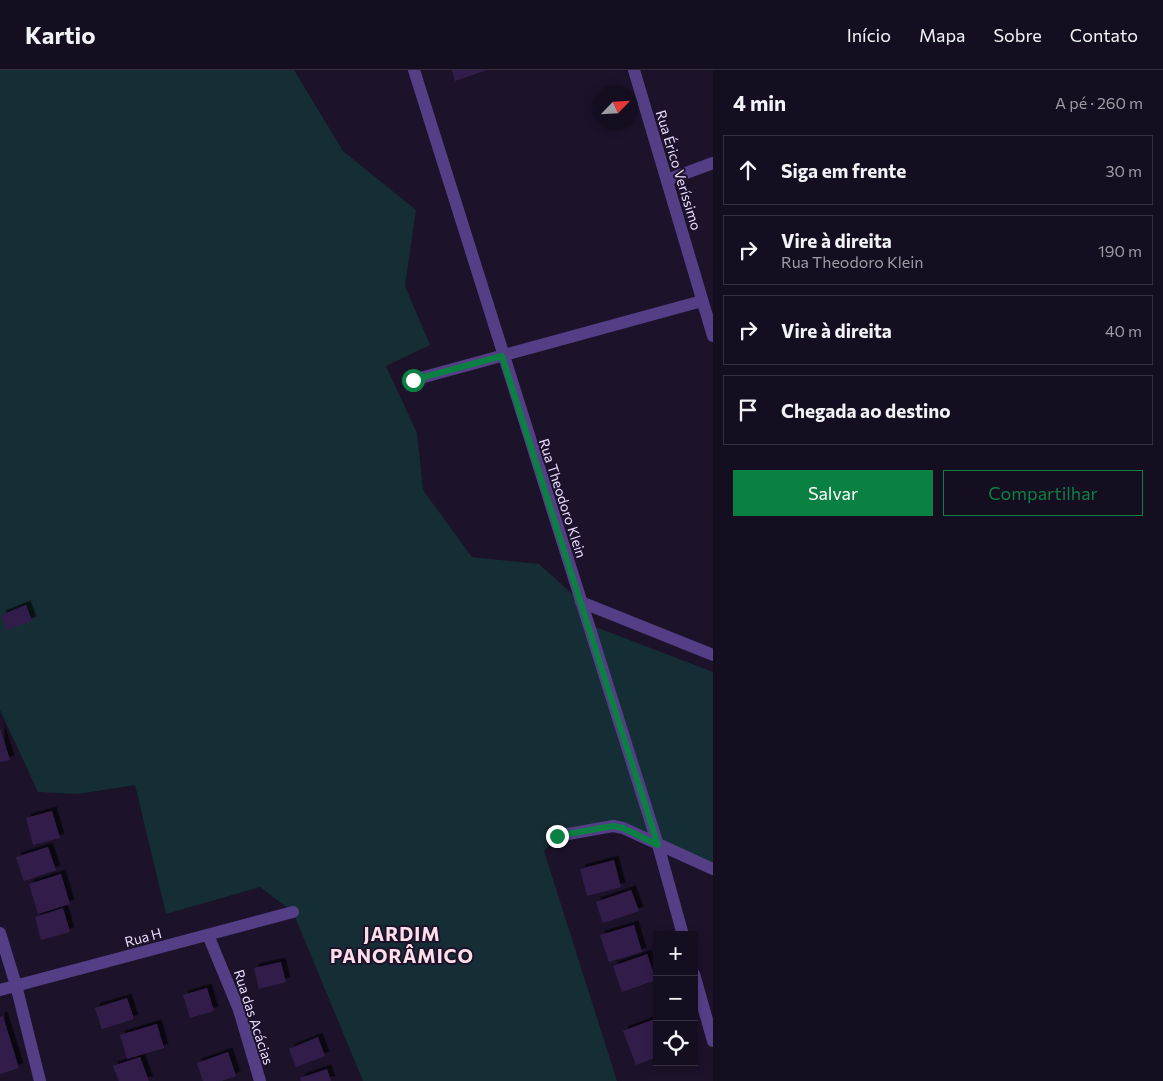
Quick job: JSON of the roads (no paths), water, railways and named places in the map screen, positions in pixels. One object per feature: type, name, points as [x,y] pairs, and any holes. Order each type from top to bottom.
[{"type":"street","name":"Rua Theodoro Klein","points":[[414,70],[502,356],[658,845],[682,931]]},
{"type":"street","name":"Rua Érico Veríssimo","points":[[634,70],[713,336]]},
{"type":"street","points":[[667,180],[713,163]]},
{"type":"street","points":[[413,380],[702,301]]},
{"type":"street","points":[[581,602],[713,656]]},
{"type":"street","points":[[557,836],[613,826],[623,828],[713,869]]},
{"type":"street","name":"Rua H","points":[[0,990],[293,912]]},
{"type":"street","points":[[0,933],[16,985],[40,1081]]},
{"type":"street","name":"Rua das Acácias","points":[[208,935],[239,1010],[260,1081]]},
{"type":"street","points":[[695,976],[713,1040]]},
{"type":"district","name":"JARDIM PANORÂMICO","points":[[402,944]]}]
